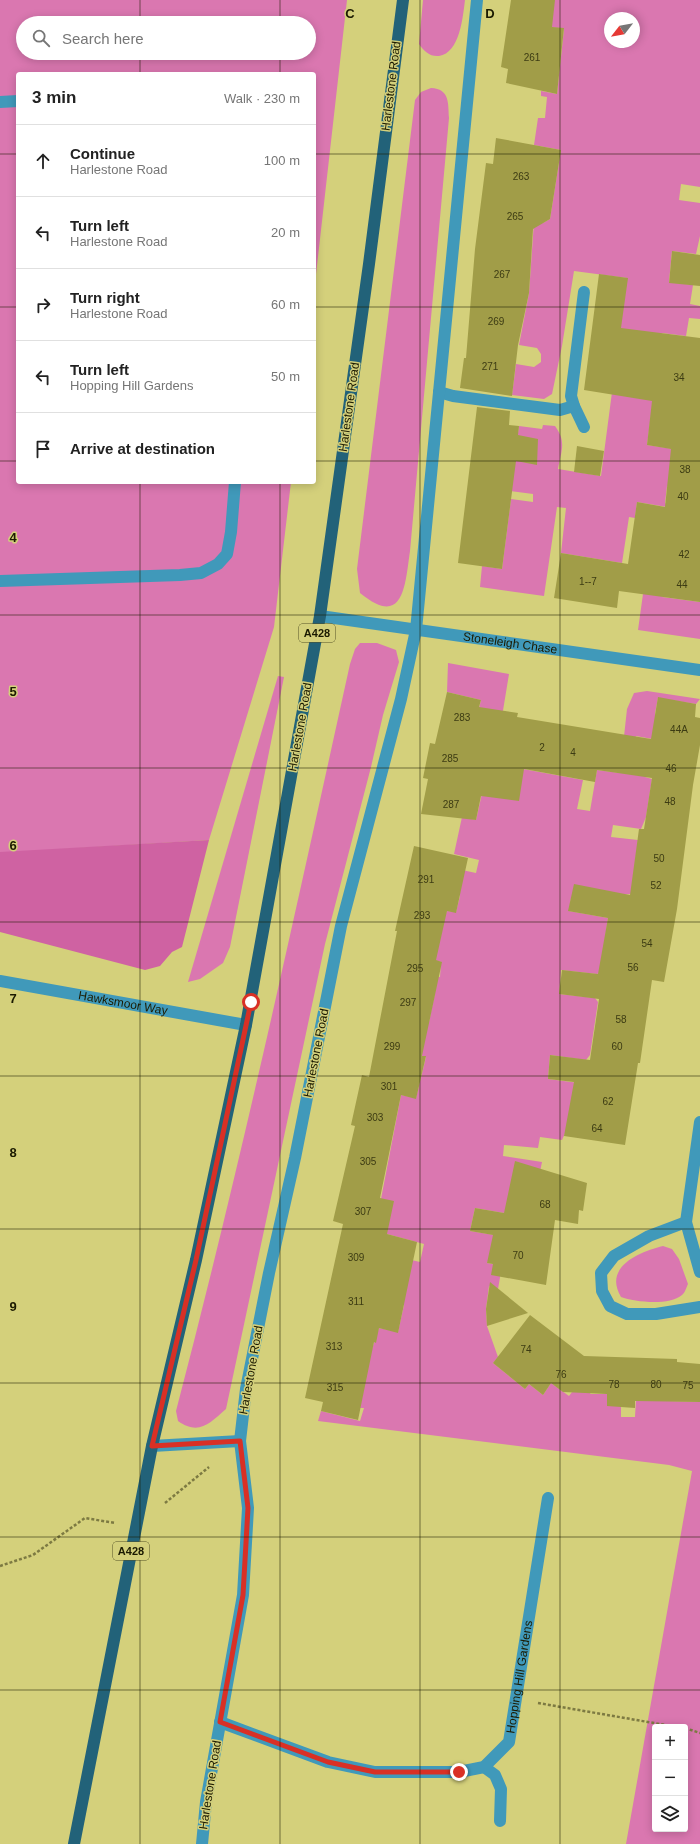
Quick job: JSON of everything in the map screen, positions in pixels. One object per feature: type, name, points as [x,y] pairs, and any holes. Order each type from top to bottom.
[{"type":"main road","name":"Harlestone Road","points":[[74,1844],[152,1446],[196,1260],[246,1025],[320,616],[369,264],[403,0]]},
{"type":"street","name":"Harlestone Road","points":[[202,1844],[206,1802],[243,1595],[248,1508],[240,1441],[246,1389],[269,1273],[295,1158],[341,926],[401,699],[416,630],[477,0]]},
{"type":"street","points":[[0,102],[16,101]]},
{"type":"street","points":[[584,292],[571,396],[584,427]]},
{"type":"street","points":[[439,392],[453,396],[560,410],[574,406]]},
{"type":"street","points":[[0,581],[180,576],[202,573],[218,564],[227,554],[232,532],[235,484]]},
{"type":"street","name":"Stoneleigh Chase","points":[[320,616],[700,670]]},
{"type":"street","name":"Hawksmoor Way","points":[[0,981],[246,1025]]},
{"type":"street","points":[[700,1122],[686,1222],[700,1272]]},
{"type":"street","points":[[686,1222],[649,1236],[614,1256],[601,1273],[602,1291],[610,1306],[628,1314],[656,1314],[700,1307]]},
{"type":"street","points":[[152,1446],[240,1441]]},
{"type":"street","name":"Hopping Hill Gardens","points":[[484,1767],[509,1742],[548,1498]]},
{"type":"street","points":[[220,1722],[328,1762],[375,1772],[459,1772],[484,1767],[495,1775],[501,1790],[500,1821]]},
{"type":"path","points":[[516,1700],[659,1724]]},
{"type":"path","points":[[688,1729],[700,1733]]},
{"type":"shaded area","points":[[0,0],[347,0],[316,274],[316,72],[16,72],[16,484],[291,484],[274,627],[209,840],[0,853]]},
{"type":"shaded area","points":[[423,0],[465,0],[461,24],[456,41],[452,48],[439,56],[433,56],[428,53],[419,44]]},
{"type":"shaded area","points":[[555,0],[700,0],[700,187],[681,184],[679,200],[700,203],[700,236],[696,254],[672,251],[669,282],[693,285],[690,304],[700,306],[700,319],[689,318],[686,336],[662,333],[647,445],[680,450],[680,489],[667,486],[665,503],[673,508],[637,502],[635,518],[629,517],[622,563],[561,553],[566,508],[557,507],[544,596],[480,587],[482,566],[502,569],[511,499],[533,502],[533,494],[510,491],[519,426],[542,429],[543,425],[555,426],[559,432],[562,442],[562,452],[558,469],[601,476],[627,278],[574,271],[562,346],[552,394],[544,399],[512,395],[516,364],[534,367],[541,362],[541,354],[537,348],[519,345],[529,293],[534,222],[543,223],[550,219],[561,150],[534,145],[538,118],[545,118],[547,97],[541,96],[541,91],[557,94],[564,29],[538,25]]},
{"type":"shaded area","points":[[431,88],[442,91],[445,94],[448,102],[449,118],[410,551],[404,589],[400,598],[394,604],[386,606],[375,603],[360,593],[357,569],[415,100],[421,92]]},
{"type":"shaded area","points":[[667,567],[662,597],[700,602],[700,639],[638,630],[643,594]]},
{"type":"shaded area","points":[[360,643],[377,643],[396,650],[399,662],[383,715],[325,944],[226,1409],[204,1426],[192,1427],[178,1421],[176,1411],[245,1132],[350,664],[355,649]]},
{"type":"shaded area","points":[[448,663],[509,674],[498,741],[523,769],[583,780],[577,809],[590,811],[597,770],[620,773],[627,709],[634,693],[647,691],[700,699],[696,704],[658,698],[655,713],[658,740],[636,736],[633,756],[648,758],[645,777],[652,779],[646,817],[641,829],[613,825],[611,837],[638,840],[631,894],[571,898],[569,911],[608,918],[600,973],[597,974],[561,970],[559,994],[595,998],[598,1002],[590,1055],[586,1060],[550,1055],[548,1079],[587,1084],[562,1140],[540,1137],[538,1148],[504,1145],[503,1156],[542,1162],[536,1191],[504,1213],[475,1208],[470,1231],[500,1236],[487,1263],[502,1266],[498,1289],[489,1286],[486,1309],[487,1326],[498,1357],[493,1363],[525,1389],[529,1384],[543,1395],[551,1383],[569,1396],[578,1384],[591,1394],[607,1394],[621,1407],[621,1417],[635,1417],[636,1400],[700,1402],[700,1844],[626,1844],[692,1471],[669,1465],[318,1421],[321,1411],[360,1421],[364,1408],[359,1408],[370,1355],[379,1328],[398,1332],[404,1305],[377,1252],[420,1262],[424,1244],[387,1234],[381,1199],[401,1095],[416,1098],[426,1057],[409,1053],[416,1019],[429,1022],[435,993],[426,975],[440,977],[441,962],[427,958],[447,911],[456,912],[460,896],[448,867],[476,873],[479,860],[454,854],[462,817],[476,820],[486,776],[477,716],[481,700],[447,692]]},
{"type":"shaded area","points":[[278,676],[284,677],[230,947],[223,963],[200,979],[188,982]]},
{"type":"shaded area","points":[[209,840],[182,947],[172,952],[160,966],[145,970],[0,932],[0,852]]},
{"type":"shaded area","points":[[663,1246],[672,1249],[679,1259],[688,1284],[685,1292],[669,1301],[661,1302],[635,1300],[621,1297],[617,1286],[617,1277],[620,1269],[626,1262],[634,1257]]},
{"type":"building","points":[[511,0],[555,0],[552,27],[564,28],[557,94],[506,83],[508,69],[501,67]]},
{"type":"building","points":[[496,138],[561,150],[550,219],[533,229],[529,293],[518,345],[512,396],[460,388],[464,358],[466,358],[475,249],[486,163],[493,164]]},
{"type":"building","points":[[672,251],[700,255],[700,286],[669,283]]},
{"type":"building","points":[[599,274],[628,278],[621,328],[700,338],[700,602],[619,591],[617,608],[554,598],[561,553],[628,564],[637,502],[665,507],[671,449],[647,445],[652,401],[584,390]]},
{"type":"building","points":[[477,407],[510,411],[509,425],[519,426],[518,435],[538,439],[537,465],[516,461],[502,569],[458,563]]},
{"type":"building","points":[[577,446],[604,451],[600,476],[574,472]]},
{"type":"building","points":[[447,692],[481,700],[479,707],[518,713],[517,717],[651,739],[658,697],[696,704],[695,717],[700,718],[700,745],[693,785],[677,909],[664,982],[652,980],[640,1063],[638,1063],[625,1145],[564,1136],[574,1082],[548,1079],[550,1055],[590,1060],[599,999],[559,994],[562,970],[598,974],[608,918],[568,911],[574,884],[630,895],[639,829],[644,829],[652,778],[597,770],[595,782],[524,769],[519,801],[481,796],[476,820],[421,814],[428,779],[423,778],[430,743],[435,744]]},
{"type":"building","points":[[414,846],[468,858],[456,913],[447,911],[436,960],[442,962],[422,1056],[426,1056],[416,1099],[401,1095],[380,1198],[394,1201],[387,1234],[417,1242],[398,1333],[379,1328],[376,1343],[374,1342],[358,1420],[321,1411],[323,1402],[305,1398],[343,1224],[333,1221],[355,1126],[351,1125],[362,1075],[369,1077],[397,931],[395,931]]},
{"type":"building","points":[[515,1161],[587,1183],[583,1211],[579,1210],[578,1224],[555,1220],[546,1285],[491,1275],[493,1264],[487,1263],[493,1235],[470,1231],[475,1208],[504,1213]]},
{"type":"building","points":[[490,1282],[528,1313],[487,1326],[486,1309]]},
{"type":"building","points":[[530,1315],[584,1356],[677,1359],[677,1362],[700,1364],[700,1402],[635,1401],[635,1408],[607,1406],[607,1394],[563,1392],[551,1383],[543,1395],[529,1384],[525,1389],[493,1363]]},
{"type":"route","points":[[251,1002],[196,1260],[152,1446],[240,1441],[248,1508],[243,1595],[220,1722],[328,1762],[375,1772],[459,1772]]}]
